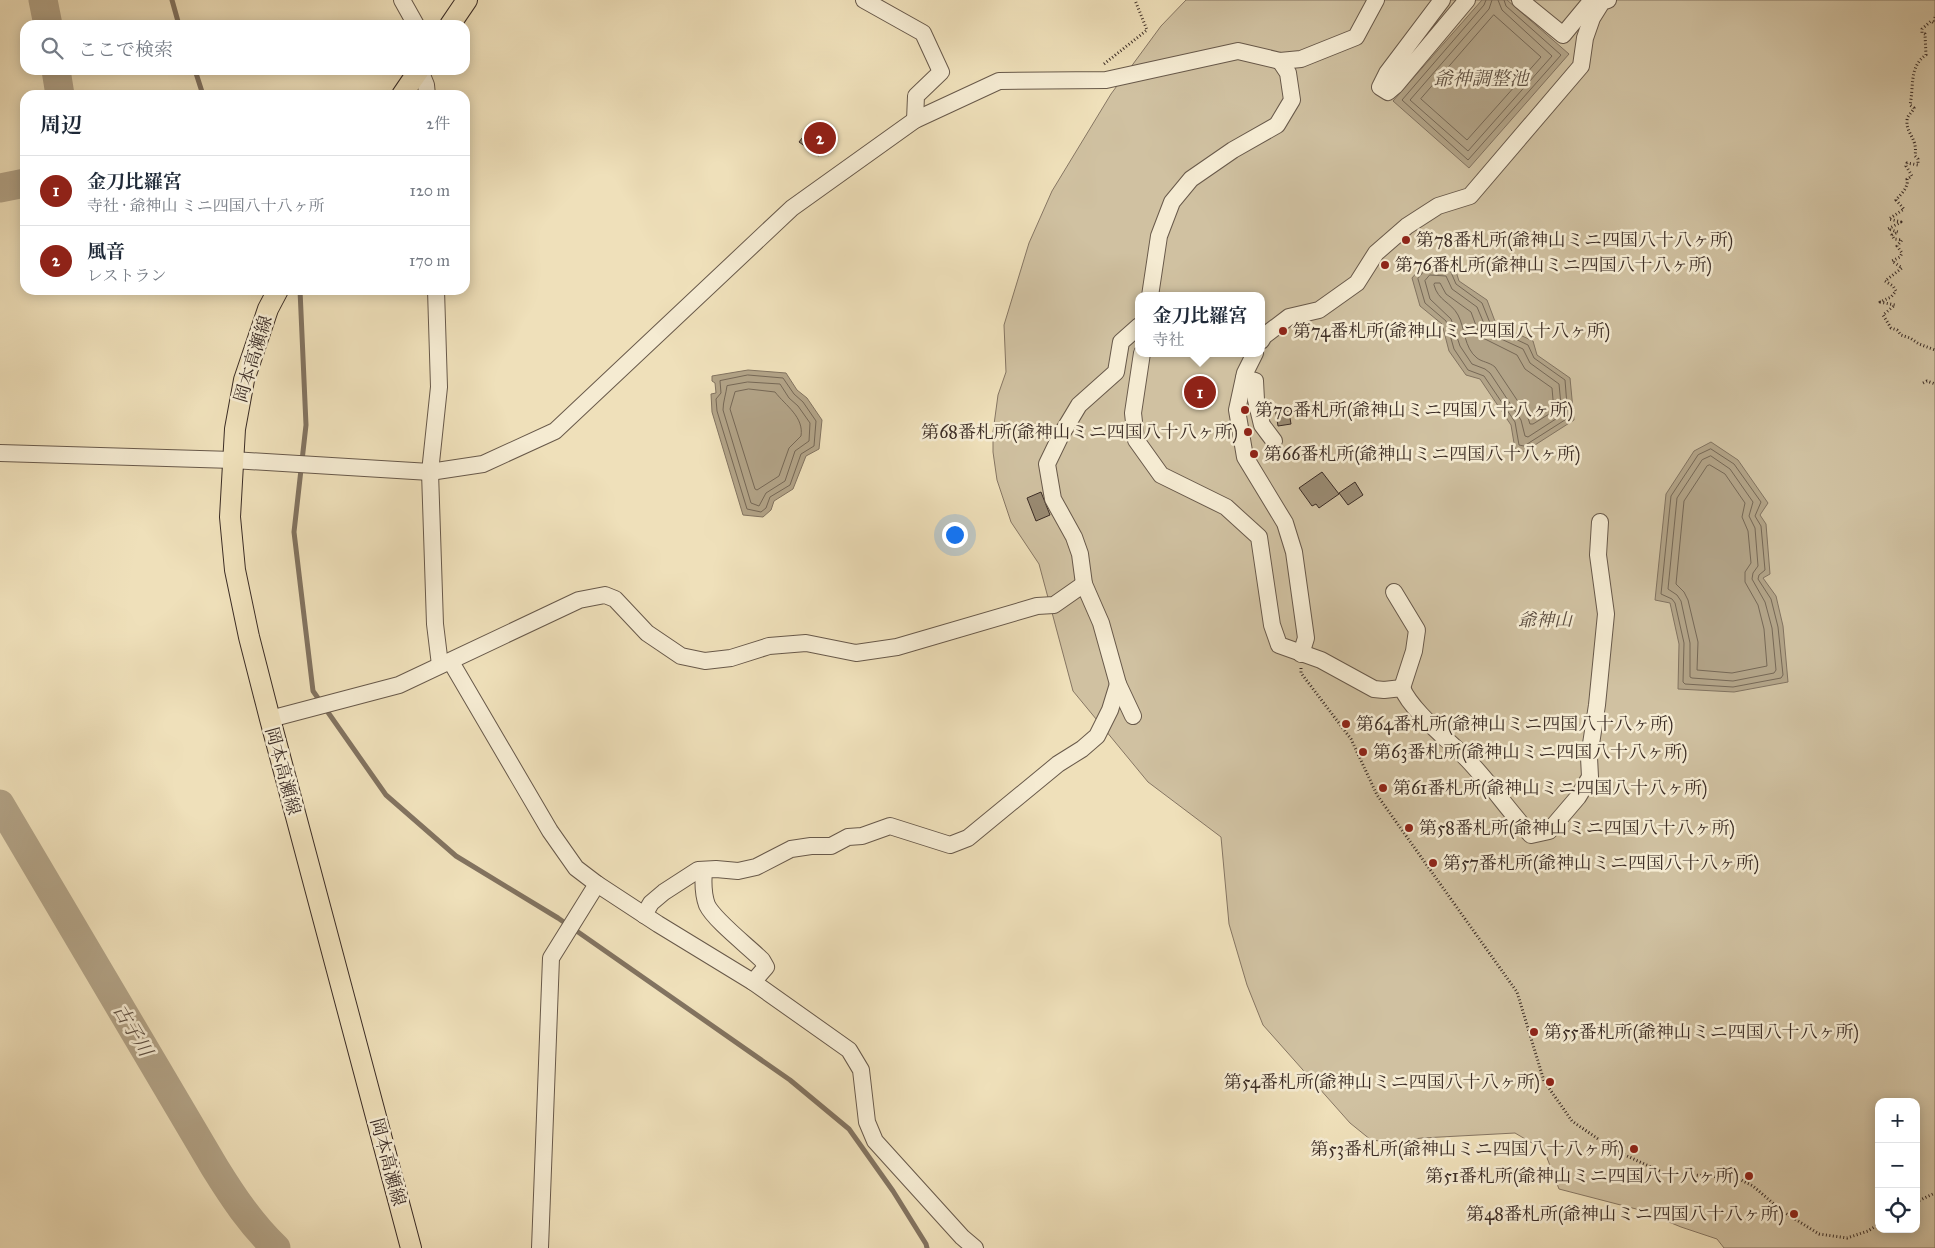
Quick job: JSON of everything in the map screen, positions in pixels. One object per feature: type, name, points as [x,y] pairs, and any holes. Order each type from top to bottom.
[{"type":"main road","points":[[453,20],[467,0]]},
{"type":"main road","points":[[406,90],[416,75]]},
{"type":"main road","name":"岡本高瀬線","points":[[275,295],[268,309],[244,380],[235,429],[230,517],[235,570],[249,637],[270,719],[410,1248]]},
{"type":"street","points":[[402,0],[413,20]]},
{"type":"street","points":[[864,0],[923,33],[941,72],[916,96],[915,120]]},
{"type":"street","points":[[0,453],[233,460],[430,472],[483,464],[555,431],[792,208],[915,120],[1000,81],[1106,80],[1238,51],[1280,62],[1301,60],[1356,37],[1376,0]]},
{"type":"street","points":[[1442,0],[1387,73],[1380,87],[1388,92],[1395,86],[1467,0]]},
{"type":"street","points":[[1520,0],[1563,35],[1587,6],[1605,1]]},
{"type":"street","points":[[1265,335],[1289,317],[1320,310],[1357,283],[1376,253],[1407,226],[1438,206],[1470,196],[1581,66],[1585,38],[1592,18],[1605,1]]},
{"type":"street","points":[[1151,292],[1159,236],[1172,202],[1191,179],[1232,150],[1277,125],[1292,100],[1288,73],[1280,62]]},
{"type":"street","points":[[422,75],[426,90]]},
{"type":"street","points":[[436,295],[438,387],[430,472],[435,632],[446,663],[550,831],[576,868],[644,915],[753,982],[849,1050],[861,1070],[868,1122],[875,1141],[962,1237],[975,1248]]},
{"type":"street","points":[[1133,716],[1118,684],[1100,623],[1084,584],[1080,554],[1074,537],[1052,499],[1047,464],[1078,405],[1116,372],[1121,342],[1135,330]]},
{"type":"street","points":[[1141,357],[1133,414],[1136,440],[1161,475],[1226,507],[1259,537],[1276,640],[1279,645],[1321,660],[1374,689],[1402,688]]},
{"type":"street","points":[[1253,357],[1244,378],[1237,410],[1245,457],[1285,523],[1294,552],[1306,638],[1301,654]]},
{"type":"street","points":[[1244,378],[1255,382],[1256,400],[1262,425],[1274,441]]},
{"type":"street","points":[[1394,592],[1417,630],[1414,651],[1402,688],[1406,699],[1441,736],[1465,757],[1531,835],[1549,831],[1578,797],[1590,777],[1589,757],[1606,614],[1598,555],[1600,522]]},
{"type":"street","points":[[270,719],[400,685],[579,600],[605,595],[615,599],[647,633],[681,656],[705,661],[731,658],[770,646],[806,643],[856,652],[897,646],[1037,606],[1054,605],[1084,584]]},
{"type":"street","points":[[644,915],[651,902],[698,870],[738,871],[756,866],[791,849],[831,846],[848,837],[862,836],[890,826],[950,845],[968,838],[1058,764],[1082,749],[1097,736],[1110,710],[1118,684]]},
{"type":"street","points":[[704,870],[703,886],[707,905],[716,917],[762,960],[766,967],[753,982]]},
{"type":"street","points":[[540,1248],[551,958],[597,884]]},
{"type":"path","points":[[1106,80],[1102,65],[1147,30],[1135,0]]},
{"type":"path","points":[[1935,17],[1934,22],[1932,21],[1922,29],[1926,39],[1926,55],[1920,59],[1913,73],[1910,105],[1914,108],[1907,122],[1908,129],[1914,139],[1915,156],[1918,158],[1918,165],[1907,162],[1906,166],[1912,176],[1907,179],[1906,189],[1896,200],[1904,209],[1889,219],[1901,222],[1888,229],[1898,232],[1892,235],[1894,239],[1902,240],[1896,246],[1902,253],[1892,261],[1902,268],[1885,281],[1893,286],[1896,291],[1891,297],[1884,298],[1880,302],[1895,305],[1883,315],[1891,328],[1897,330],[1901,335],[1935,350]]},
{"type":"path","points":[[1923,383],[1927,381],[1935,384]]},
{"type":"path","points":[[1301,654],[1301,672],[1351,738],[1377,795],[1517,992],[1544,1081],[1572,1121],[1614,1150],[1664,1173],[1737,1178],[1753,1186],[1782,1211],[1819,1234],[1847,1238],[1875,1227]]},
{"type":"path","points":[[1920,1200],[1935,1193]]},
{"type":"green space","name":"爺神山","points":[[1186,0],[1935,0],[1935,1248],[1724,1248],[1717,1239],[1640,1210],[1559,1189],[1544,1150],[1515,1133],[1422,1138],[1389,1142],[1371,1140],[1350,1123],[1263,1025],[1247,985],[1229,924],[1221,837],[1148,782],[1073,691],[1039,564],[1011,522],[997,480],[993,452],[993,432],[998,395],[1006,372],[1004,325],[1029,243],[1052,191],[1111,94],[1161,26]]},
{"type":"water","name":"爺神調整池","points":[[1482,0],[1507,0],[1569,54],[1469,168],[1393,101]]},
{"type":"water","points":[[1425,263],[1454,265],[1459,281],[1487,300],[1496,324],[1533,341],[1537,355],[1570,378],[1574,420],[1524,452],[1515,449],[1511,425],[1480,379],[1466,375],[1449,351],[1442,324],[1420,306],[1412,278]]},
{"type":"water","points":[[748,370],[786,373],[797,390],[807,398],[822,420],[819,449],[806,456],[793,489],[774,501],[771,510],[763,517],[743,515],[712,412],[711,394],[716,393],[712,376]]},
{"type":"water","points":[[1711,442],[1738,460],[1768,503],[1760,515],[1766,524],[1770,574],[1763,578],[1776,596],[1783,626],[1788,682],[1734,692],[1678,689],[1679,644],[1670,603],[1655,600],[1666,494],[1694,451]]},
{"type":"building","points":[[815,121],[835,134],[819,156],[799,142]]},
{"type":"building","points":[[1200,379],[1212,383],[1205,407],[1193,404]]},
{"type":"building","points":[[1288,406],[1291,424],[1278,426],[1275,408]]},
{"type":"building","points":[[1322,472],[1339,494],[1319,508],[1316,504],[1312,506],[1299,488]]},
{"type":"building","points":[[1355,482],[1363,495],[1348,505],[1339,493]]},
{"type":"building","points":[[1041,492],[1050,515],[1036,521],[1027,498]]},
{"type":"waterway","points":[[43,0],[47,20]]},
{"type":"waterway","points":[[172,0],[178,20]]},
{"type":"waterway","points":[[57,75],[59,90]]},
{"type":"waterway","points":[[197,75],[201,90]]},
{"type":"waterway","points":[[0,188],[20,184]]},
{"type":"waterway","points":[[300,295],[306,425],[294,532],[313,691],[386,795],[456,856],[558,918],[790,1080],[849,1129],[893,1191],[927,1248]]},
{"type":"waterway","name":"古子川","points":[[0,804],[215,1168],[243,1210],[276,1248]]},
{"type":"place","name":"風音","points":[[820,138]]},
{"type":"place","name":"第78番札所(爺神山ミニ四国八十八ヶ所)","points":[[1406,240]]},
{"type":"place","name":"第76番札所(爺神山ミニ四国八十八ヶ所)","points":[[1385,265]]},
{"type":"place","name":"第74番札所(爺神山ミニ四国八十八ヶ所)","points":[[1283,331]]},
{"type":"place","name":"金刀比羅宮","points":[[1200,392]]},
{"type":"place","name":"第70番札所(爺神山ミニ四国八十八ヶ所)","points":[[1245,410]]},
{"type":"place","name":"第68番札所(爺神山ミニ四国八十八ヶ所)","points":[[1248,432]]},
{"type":"place","name":"第66番札所(爺神山ミニ四国八十八ヶ所)","points":[[1254,454]]},
{"type":"place","name":"第64番札所(爺神山ミニ四国八十八ヶ所)","points":[[1346,724]]},
{"type":"place","name":"第63番札所(爺神山ミニ四国八十八ヶ所)","points":[[1363,752]]},
{"type":"place","name":"第61番札所(爺神山ミニ四国八十八ヶ所)","points":[[1383,788]]},
{"type":"place","name":"第58番札所(爺神山ミニ四国八十八ヶ所)","points":[[1409,828]]},
{"type":"place","name":"第57番札所(爺神山ミニ四国八十八ヶ所)","points":[[1433,863]]},
{"type":"place","name":"第55番札所(爺神山ミニ四国八十八ヶ所)","points":[[1534,1032]]},
{"type":"place","name":"第54番札所(爺神山ミニ四国八十八ヶ所)","points":[[1550,1082]]},
{"type":"place","name":"第53番札所(爺神山ミニ四国八十八ヶ所)","points":[[1634,1149]]},
{"type":"place","name":"第51番札所(爺神山ミニ四国八十八ヶ所)","points":[[1749,1176]]},
{"type":"place","name":"第48番札所(爺神山ミニ四国八十八ヶ所)","points":[[1794,1214]]}]
